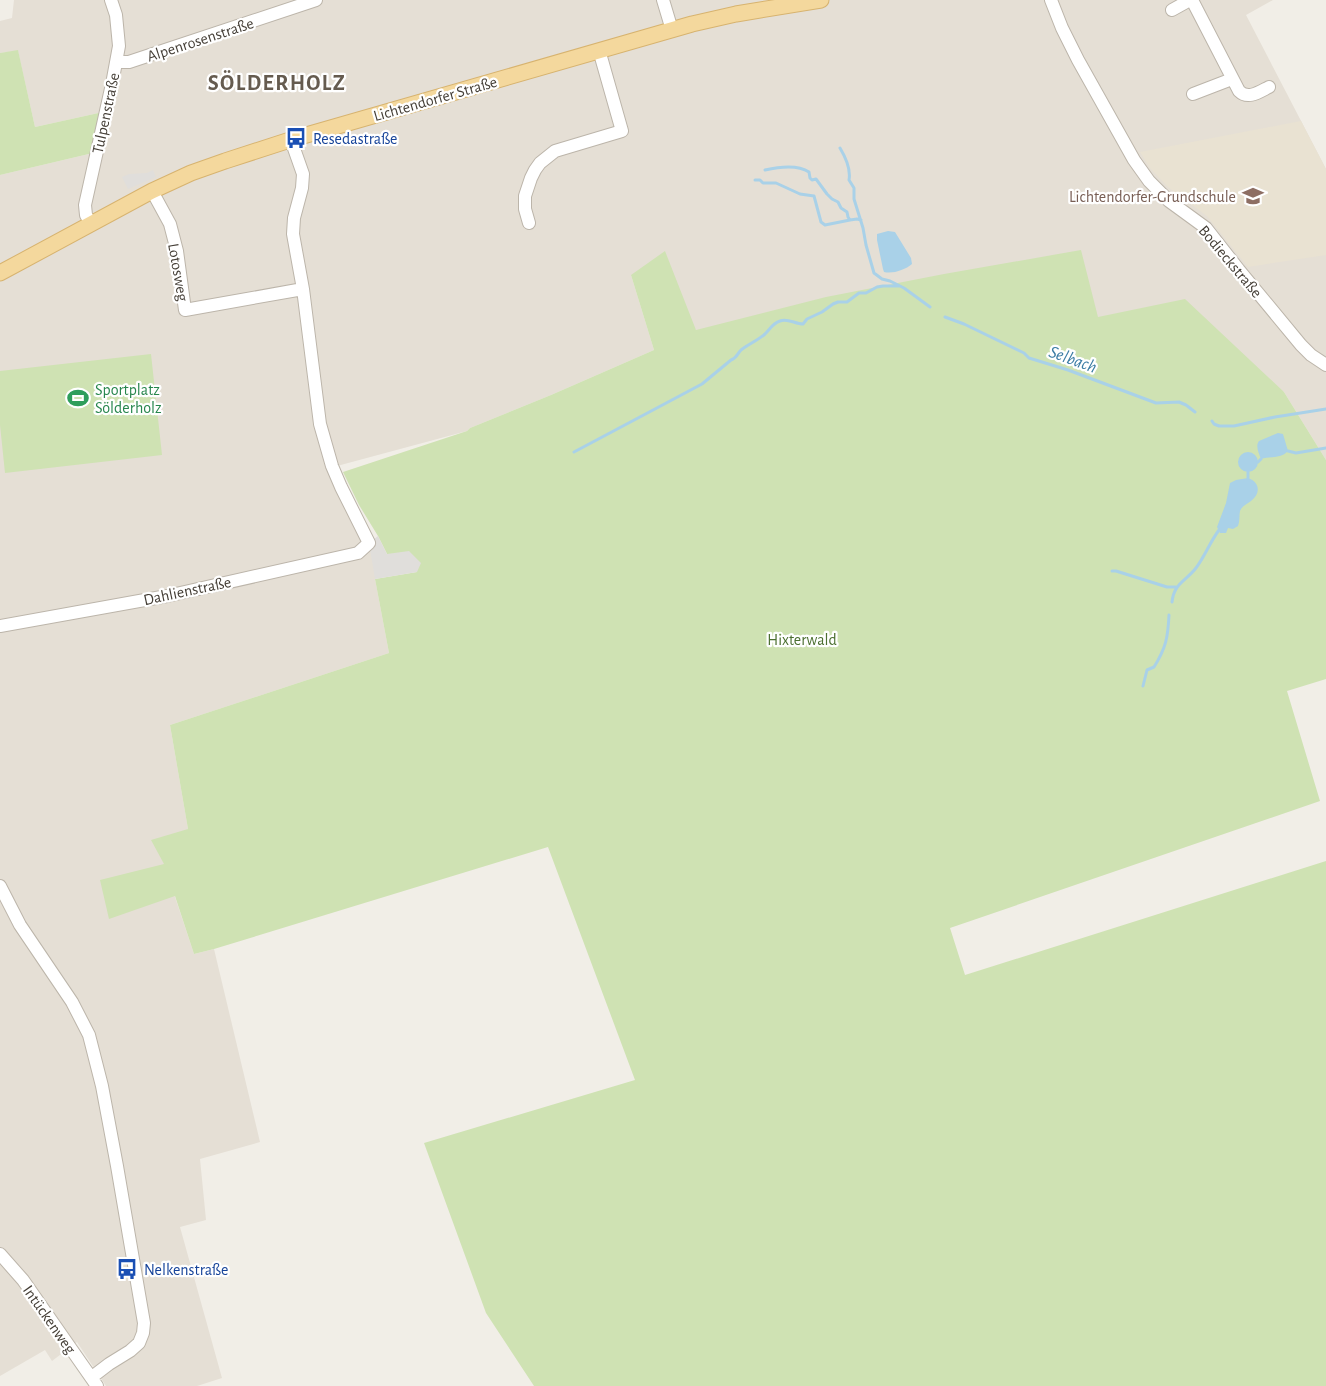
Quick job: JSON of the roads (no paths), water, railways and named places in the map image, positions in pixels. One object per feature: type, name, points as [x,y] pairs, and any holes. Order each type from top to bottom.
[{"type":"main road","name":"Lichtendorfer Straße","points":[[0,273],[152,191],[191,173],[291,140],[672,30],[736,14],[821,0]]},
{"type":"street","name":"Tulpenstraße","points":[[91,224],[86,215],[86,205],[119,46],[116,15],[111,0]]},
{"type":"street","name":"Alpenrosenstraße","points":[[116,62],[129,62],[316,0]]},
{"type":"street","points":[[663,0],[672,30]]},
{"type":"street","name":"Bodieckstraße","points":[[1051,0],[1078,60],[1134,160],[1149,181],[1169,201],[1206,228],[1302,345],[1311,355],[1326,365]]},
{"type":"street","points":[[1172,10],[1191,0],[1239,91],[1245,95],[1253,94],[1269,87]]},
{"type":"street","points":[[529,223],[525,209],[525,196],[531,178],[540,163],[555,151],[622,131],[599,51]]},
{"type":"street","points":[[1193,94],[1232,79]]},
{"type":"street","points":[[291,140],[303,174],[293,234],[303,289]]},
{"type":"street","name":"Lotosweg","points":[[152,191],[170,224],[175,242],[185,310],[303,289]]},
{"type":"street","name":"Dahlienstraße","points":[[0,626],[167,596],[358,554],[369,543],[329,459],[321,430],[303,289]]},
{"type":"street","points":[[0,886],[20,925],[72,1002],[89,1035],[102,1086],[144,1323],[139,1343],[109,1364],[94,1382]]},
{"type":"street","name":"Intückenweg","points":[[0,1254],[23,1280],[94,1382]]},
{"type":"water","points":[[895,232],[911,258],[912,264],[902,270],[884,272],[877,234]]},
{"type":"water","points":[[1278,433],[1283,434],[1288,451],[1279,456],[1261,459],[1257,447],[1259,441]]},
{"type":"water","points":[[1248,452],[1255,455],[1258,462],[1255,469],[1248,472],[1241,469],[1238,462],[1241,455]]},
{"type":"water","points":[[1248,478],[1255,482],[1258,492],[1241,509],[1238,526],[1233,529],[1228,528],[1226,533],[1220,533],[1217,527],[1226,503],[1230,483]]},
{"type":"waterway","name":"Selbach","points":[[840,148],[849,168],[849,180],[854,188],[854,199],[874,273],[904,288],[930,307]]},
{"type":"waterway","points":[[765,170],[787,167],[804,169],[809,172],[812,180],[816,179],[827,194],[838,202],[847,212],[850,220],[861,220]]},
{"type":"waterway","points":[[755,180],[763,183],[776,183],[800,194],[814,196],[821,222],[825,225],[850,220]]},
{"type":"waterway","points":[[574,452],[702,384],[778,322],[786,320],[803,324],[807,319],[833,304],[847,302],[859,293],[866,293],[877,287],[900,286]]},
{"type":"waterway","name":"Selbach","points":[[945,317],[1024,353],[1029,358],[1156,403],[1179,402],[1195,412]]},
{"type":"waterway","name":"Selbach","points":[[1212,421],[1219,426],[1234,426],[1326,409]]},
{"type":"waterway","points":[[1288,451],[1296,453],[1326,448]]},
{"type":"waterway","points":[[1258,462],[1261,459]]},
{"type":"waterway","points":[[1248,472],[1248,478]]},
{"type":"waterway","points":[[1172,602],[1175,590],[1196,568],[1219,530]]},
{"type":"waterway","points":[[1112,571],[1167,587],[1176,587]]},
{"type":"waterway","points":[[1143,686],[1147,670],[1154,667],[1164,648],[1169,615]]},
{"type":"place","name":"Resedastraße","points":[[296,138]]},
{"type":"place","name":"Lichtendorfer-Grundschule","points":[[1253,196]]},
{"type":"place","name":"Sportplatz Sölderholz","points":[[78,398]]},
{"type":"place","name":"Nelkenstraße","points":[[127,1269]]},
{"type":"district","name":"SÖLDERHOLZ","points":[[277,82]]},
{"type":"park label","name":"Hixterwald","points":[[802,639]]}]
